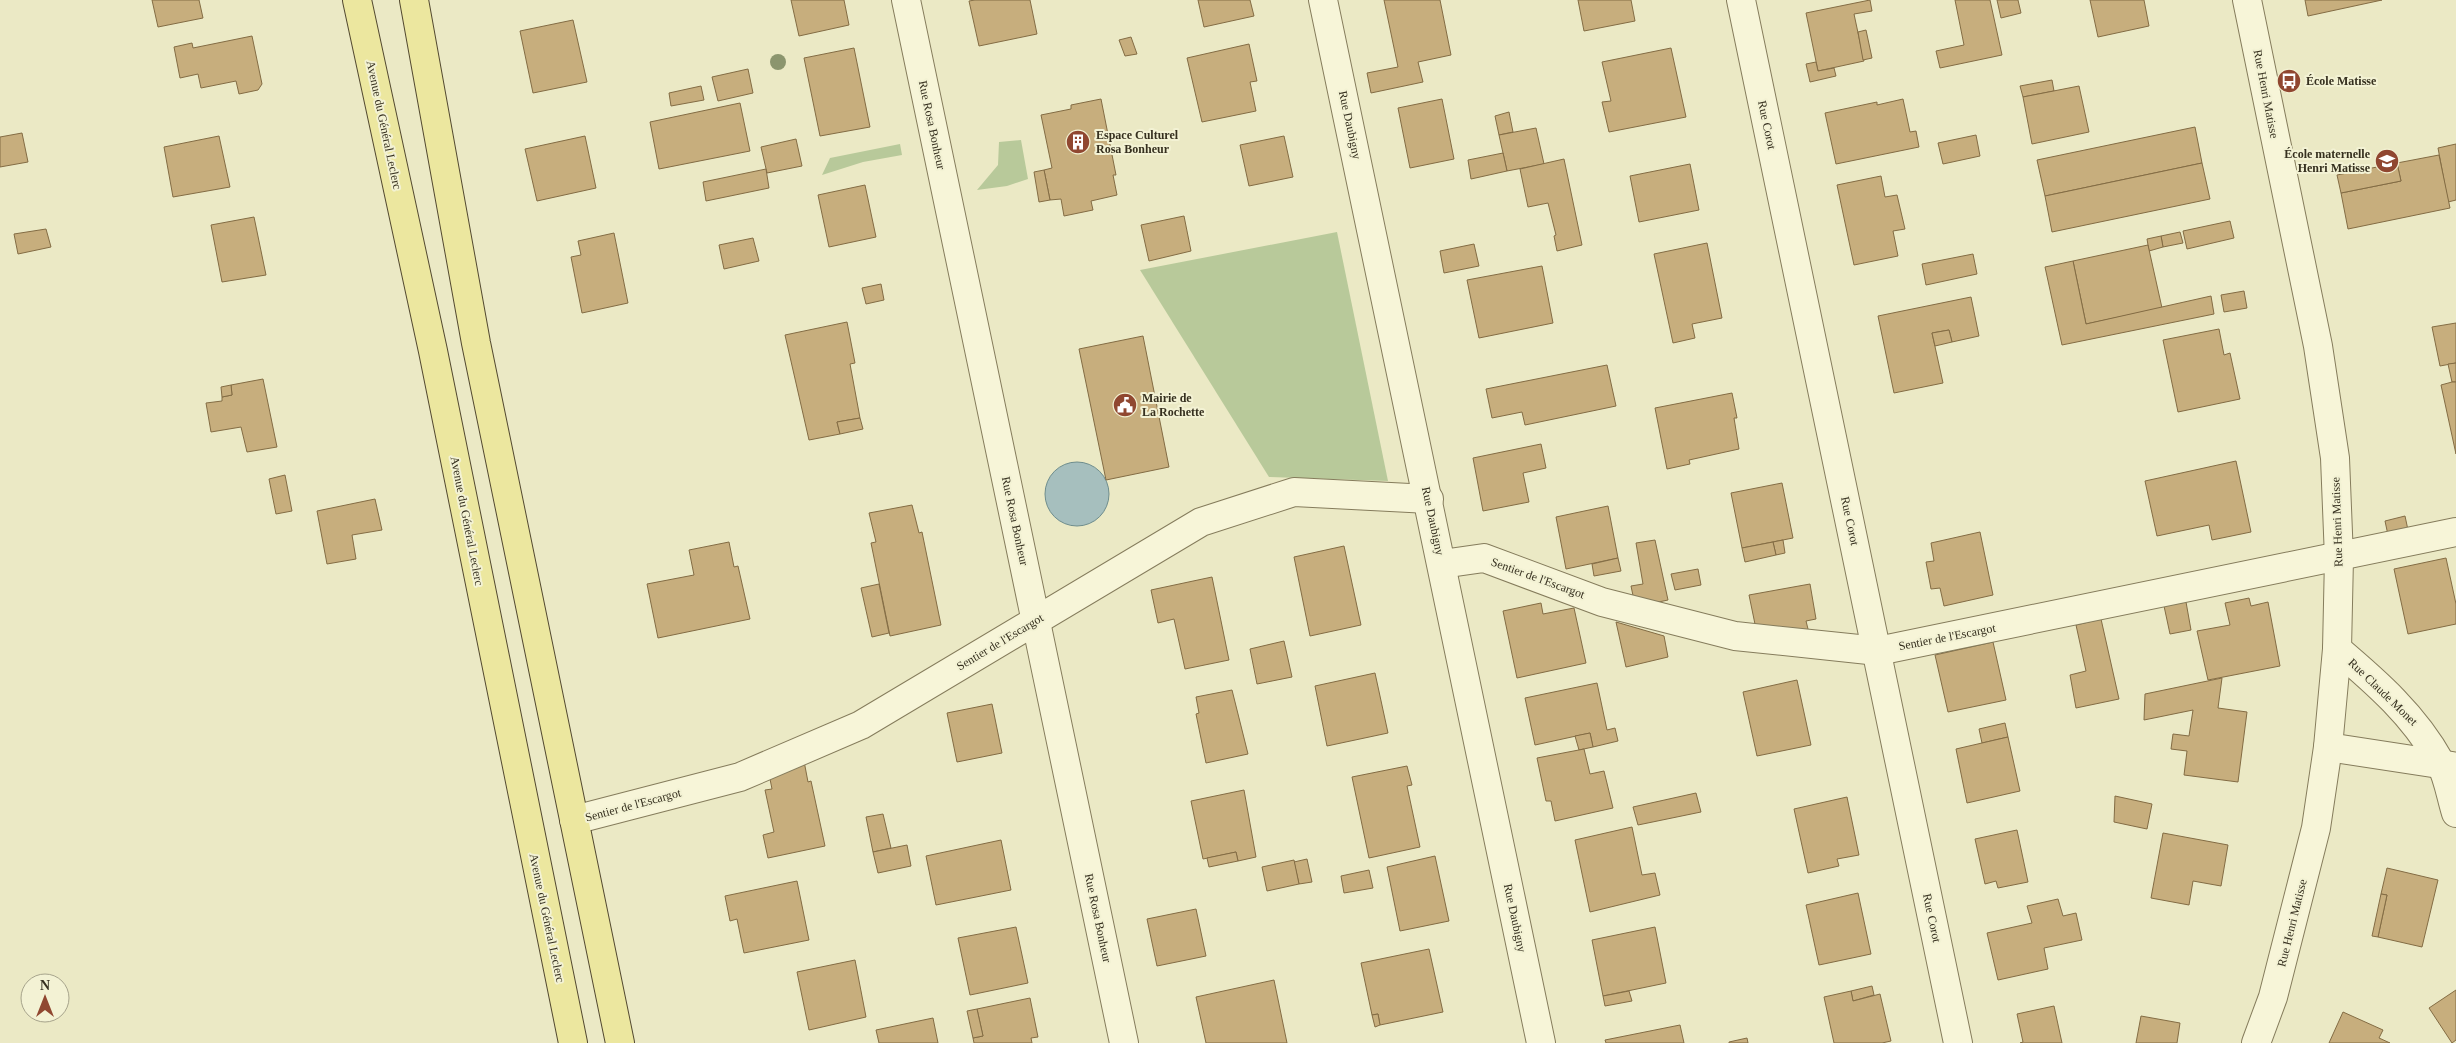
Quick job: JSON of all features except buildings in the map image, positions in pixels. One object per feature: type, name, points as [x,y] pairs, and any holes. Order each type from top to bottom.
[{"type":"main road","name":"Avenue du Général Leclerc","points":[[357,0],[430,341],[572,1043]]},
{"type":"main road","points":[[414,0],[476,344],[620,1043]]},
{"type":"street","name":"Rue Rosa Bonheur","points":[[906,0],[1124,1043]]},
{"type":"street","name":"Rue Daubigny","points":[[1323,0],[1541,1043]]},
{"type":"street","name":"Rue Corot","points":[[1740,0],[1878,651],[1958,1043]]},
{"type":"street","name":"Rue Henri Matisse","points":[[2247,0],[2318,346],[2335,458],[2339,558],[2337,649],[2328,747],[2316,828],[2273,997],[2256,1043]]},
{"type":"street","name":"Sentier de l'Escargot","points":[[574,820],[740,777],[861,725],[1201,522],[1294,492],[1428,499]]},
{"type":"street","name":"Sentier de l'Escargot","points":[[1442,564],[1484,558],[1602,602],[1735,636],[1878,651],[2339,558],[2456,532]]},
{"type":"street","name":"Rue Claude Monet","points":[[2337,649],[2366,673],[2416,723],[2448,765],[2456,813]]},
{"type":"street","points":[[2328,747],[2448,765]]},
{"type":"green space","points":[[1021,140],[1028,179],[1007,186],[977,190],[998,165],[999,142]]},
{"type":"green space","points":[[900,144],[902,155],[863,162],[822,175],[830,158]]},
{"type":"green space","points":[[1337,232],[1388,481],[1269,477],[1140,270]]},
{"type":"water","points":[[1077,462],[1095,467],[1100,471],[1104,476],[1109,494],[1104,512],[1100,517],[1095,521],[1077,526],[1059,521],[1054,517],[1050,512],[1045,494],[1050,476],[1054,471],[1059,467]]},
{"type":"place","name":"École Matisse","points":[[2289,81]]},
{"type":"place","name":"Espace Culturel Rosa Bonheur","points":[[1078,142]]},
{"type":"place","name":"École maternelle Henri Matisse","points":[[2387,161]]},
{"type":"place","name":"Mairie de La Rochette","points":[[1125,405]]}]
